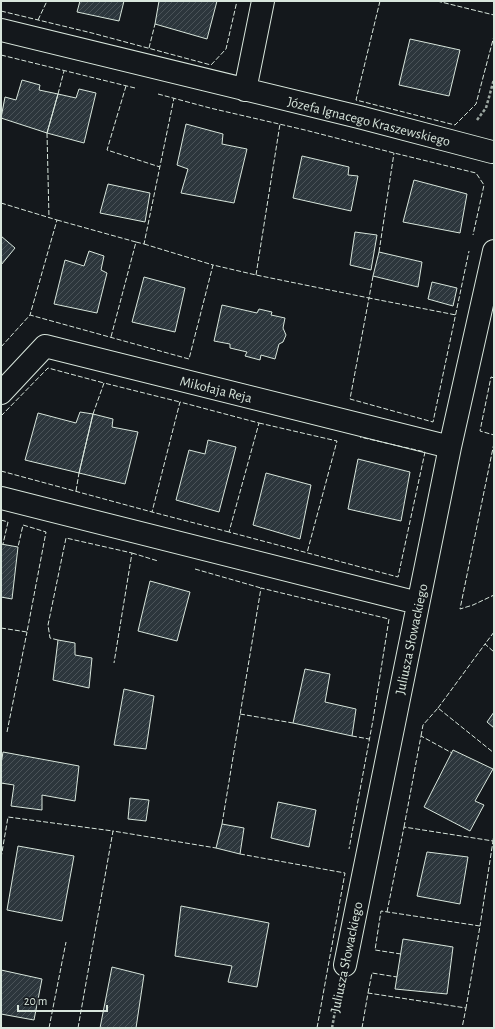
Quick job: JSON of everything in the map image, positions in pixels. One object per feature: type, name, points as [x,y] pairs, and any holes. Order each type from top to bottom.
[{"type":"street","points":[[245,90],[263,1]]},
{"type":"street","name":"Józefa Ignacego Kraszewskiego","points":[[1,30],[493,151]]},
{"type":"street","name":"Juliusza Słowackiego","points":[[344,965],[450,447],[494,251]]},
{"type":"street","name":"Mikołaja Reja","points":[[1,393],[45,346],[450,447]]},
{"type":"street","points":[[1,498],[418,602]]},
{"type":"path","name":"Juliusza Słowackiego","points":[[332,1028],[344,965]]},
{"type":"building","points":[[80,1],[124,1],[119,21],[77,12]]},
{"type":"building","points":[[159,1],[217,1],[207,39],[155,24]]},
{"type":"building","points":[[410,39],[460,50],[449,96],[399,85]]},
{"type":"building","points":[[22,80],[40,85],[39,90],[58,94],[47,133],[1,118],[5,97],[16,100]]},
{"type":"building","points":[[79,89],[96,93],[84,143],[47,133],[58,94],[76,98]]},
{"type":"building","points":[[186,124],[223,134],[222,144],[247,149],[234,203],[181,193],[188,169],[177,165]]},
{"type":"building","points":[[302,156],[349,167],[348,175],[358,176],[351,211],[293,198]]},
{"type":"building","points":[[414,180],[467,194],[460,233],[403,222]]},
{"type":"building","points":[[108,184],[150,193],[145,222],[100,213]]},
{"type":"building","points":[[355,232],[377,235],[371,270],[350,265]]},
{"type":"building","points":[[1,236],[15,248],[1,265]]},
{"type":"building","points":[[89,251],[104,256],[101,270],[107,273],[97,313],[54,304],[65,260],[84,266]]},
{"type":"building","points":[[379,252],[422,262],[418,287],[373,276]]},
{"type":"building","points":[[144,277],[185,288],[175,332],[132,322]]},
{"type":"building","points":[[432,282],[457,288],[453,306],[428,299]]},
{"type":"building","points":[[222,305],[257,313],[259,309],[272,312],[271,315],[285,318],[283,328],[286,335],[283,342],[279,344],[275,359],[261,355],[260,360],[245,356],[247,352],[230,348],[230,344],[214,341]]},
{"type":"building","points":[[80,412],[93,414],[79,473],[25,460],[38,413],[76,423]]},
{"type":"building","points":[[93,414],[113,419],[112,427],[138,432],[125,484],[79,473]]},
{"type":"building","points":[[208,440],[236,447],[219,512],[176,500],[189,450],[205,454]]},
{"type":"building","points":[[358,459],[410,472],[401,521],[348,509]]},
{"type":"building","points":[[266,473],[311,485],[300,539],[253,525]]},
{"type":"building","points":[[1,544],[18,547],[12,599],[1,597]]},
{"type":"building","points":[[150,581],[190,592],[177,641],[138,631]]},
{"type":"building","points":[[58,640],[75,643],[75,655],[92,658],[89,688],[53,680]]},
{"type":"building","points":[[305,669],[330,674],[325,702],[356,709],[352,736],[293,723]]},
{"type":"building","points":[[124,689],[154,696],[146,749],[114,745]]},
{"type":"building","points":[[494,712],[494,728],[487,722]]},
{"type":"building","points":[[453,750],[493,769],[475,801],[484,805],[470,831],[424,807]]},
{"type":"building","points":[[3,752],[79,766],[75,801],[42,795],[42,810],[11,806],[14,785],[1,783],[1,764]]},
{"type":"building","points":[[130,798],[149,800],[146,821],[128,819]]},
{"type":"building","points":[[278,802],[316,810],[309,847],[271,838]]},
{"type":"building","points":[[222,824],[244,828],[240,854],[216,848]]},
{"type":"building","points":[[18,846],[74,856],[62,921],[7,910]]},
{"type":"building","points":[[427,852],[468,857],[460,904],[417,896]]},
{"type":"building","points":[[181,906],[269,923],[257,987],[228,982],[232,966],[175,956]]},
{"type":"building","points":[[403,939],[453,947],[447,994],[395,989]]},
{"type":"building","points":[[112,967],[144,975],[136,1028],[100,1028]]},
{"type":"building","points":[[1,970],[42,979],[34,1020],[1,1014]]},
{"type":"fence","points":[[38,20],[47,1]]},
{"type":"fence","points":[[1,11],[92,33],[211,65],[226,49],[237,1]]},
{"type":"fence","points":[[380,1],[356,100],[455,125],[476,104],[494,36]]},
{"type":"fence","points":[[437,1],[494,15]]},
{"type":"fence","points":[[149,48],[155,24]]},
{"type":"fence","points":[[1,55],[135,88]]},
{"type":"fence","points":[[58,94],[64,71]]},
{"type":"fence","points":[[126,86],[107,150],[160,167]]},
{"type":"fence","points":[[158,94],[476,173],[484,185],[473,235]]},
{"type":"fence","points":[[136,242],[144,244],[174,98]]},
{"type":"fence","points":[[256,275],[280,124]]},
{"type":"fence","points":[[47,133],[49,218]]},
{"type":"fence","points":[[379,252],[394,153]]},
{"type":"fence","points":[[1,203],[57,220],[30,315]]},
{"type":"fence","points":[[57,220],[136,242],[111,337]]},
{"type":"fence","points":[[144,244],[213,265]]},
{"type":"fence","points":[[1,347],[30,315],[189,359],[213,265],[369,298],[350,399],[433,422],[469,251]]},
{"type":"fence","points":[[373,276],[369,298],[456,315]]},
{"type":"fence","points":[[1,416],[48,368],[104,383]]},
{"type":"fence","points":[[494,378],[491,377],[480,431],[494,435]]},
{"type":"fence","points":[[93,414],[104,383],[180,402]]},
{"type":"fence","points":[[229,532],[152,512],[180,402],[259,423],[229,532],[398,577],[425,452],[360,437]]},
{"type":"fence","points":[[259,423],[337,441],[307,553]]},
{"type":"fence","points":[[494,443],[460,609],[473,605],[494,595]]},
{"type":"fence","points":[[1,471],[152,512]]},
{"type":"fence","points":[[76,491],[79,473]]},
{"type":"fence","points":[[1,520],[8,522],[3,544]]},
{"type":"fence","points":[[1,628],[27,632],[46,532],[23,525],[18,547]]},
{"type":"fence","points":[[58,640],[50,638],[48,625],[66,538],[132,553],[114,663]]},
{"type":"fence","points":[[132,553],[158,561]]},
{"type":"fence","points":[[195,569],[261,588]]},
{"type":"fence","points":[[222,824],[261,588],[389,619],[373,720],[349,849]]},
{"type":"fence","points":[[7,732],[27,632]]},
{"type":"fence","points":[[494,632],[485,644],[494,652]]},
{"type":"fence","points":[[438,708],[485,644]]},
{"type":"fence","points":[[421,736],[423,725],[438,708],[494,753]]},
{"type":"fence","points":[[240,714],[293,723]]},
{"type":"fence","points":[[352,736],[369,739]]},
{"type":"fence","points":[[404,827],[421,736],[452,753]]},
{"type":"fence","points":[[1,858],[8,817],[113,831]]},
{"type":"fence","points":[[387,912],[404,827],[493,841],[480,926]]},
{"type":"fence","points":[[78,1028],[113,831],[216,848]]},
{"type":"fence","points":[[493,841],[494,834]]},
{"type":"fence","points":[[240,854],[345,873],[317,1028]]},
{"type":"fence","points":[[401,954],[375,950],[381,911],[480,926],[466,1008]]},
{"type":"fence","points":[[49,1028],[66,942]]},
{"type":"fence","points":[[368,993],[372,973],[397,977]]},
{"type":"fence","points":[[362,1028],[368,993],[466,1008],[462,1028]]}]
